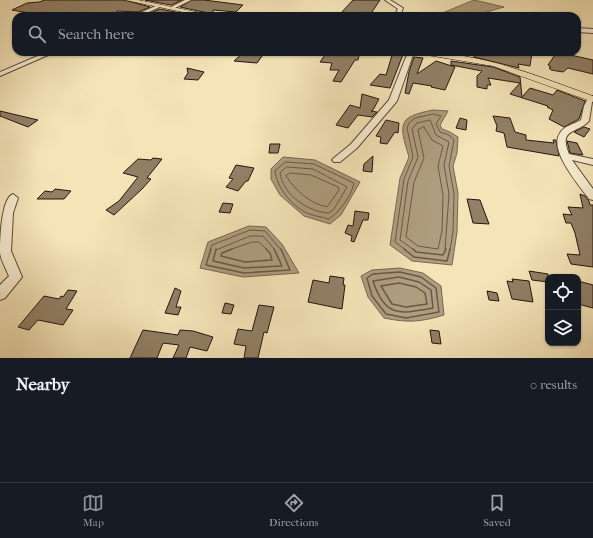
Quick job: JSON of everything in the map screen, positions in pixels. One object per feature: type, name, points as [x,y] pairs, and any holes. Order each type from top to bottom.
[{"type":"main road","points":[[128,0],[192,12]]},
{"type":"main road","points":[[449,56],[484,61],[592,98]]},
{"type":"street","points":[[171,8],[189,0]]},
{"type":"street","points":[[388,0],[401,9],[399,12]]},
{"type":"street","points":[[146,12],[160,6]]},
{"type":"street","points":[[581,30],[593,31]]},
{"type":"street","points":[[0,74],[43,56]]},
{"type":"street","points":[[337,160],[354,146],[393,101],[410,56]]},
{"type":"street","points":[[0,66],[15,68]]},
{"type":"street","points":[[592,98],[588,106],[585,121],[564,133],[560,141],[565,156],[593,196]]},
{"type":"street","points":[[565,156],[593,162]]},
{"type":"street","points":[[0,208],[13,198],[8,213],[3,250],[16,277],[0,294]]},
{"type":"water","points":[[474,0],[504,7],[488,12],[445,12]]},
{"type":"water","points":[[433,110],[448,111],[440,125],[442,129],[458,137],[457,153],[453,166],[458,193],[457,232],[452,265],[412,261],[390,245],[400,178],[409,157],[403,137],[404,124],[407,119],[413,116]]},
{"type":"water","points":[[283,157],[315,160],[360,182],[341,215],[330,224],[304,216],[280,195],[271,179],[271,169]]},
{"type":"water","points":[[249,226],[266,227],[282,244],[299,273],[243,277],[200,268],[208,242]]},
{"type":"water","points":[[400,268],[423,273],[441,286],[444,315],[414,321],[400,321],[384,318],[368,297],[361,276],[372,270]]},
{"type":"building","points":[[45,0],[124,0],[150,7],[138,12],[23,12],[12,10],[27,3]]},
{"type":"building","points":[[145,0],[182,0],[171,5]]},
{"type":"building","points":[[192,0],[243,5],[236,12],[213,10],[213,12],[204,12],[180,7]]},
{"type":"building","points":[[353,0],[380,0],[372,12],[342,12]]},
{"type":"building","points":[[160,9],[175,12],[153,12]]},
{"type":"building","points":[[240,56],[262,56],[257,63],[234,61]]},
{"type":"building","points":[[324,56],[359,56],[358,60],[355,60],[341,82],[333,81],[339,70],[330,70],[332,63],[320,62]]},
{"type":"building","points":[[392,56],[402,56],[390,88],[370,85],[380,74],[386,75]]},
{"type":"building","points":[[531,56],[530,66],[518,64],[519,68],[474,57]]},
{"type":"building","points":[[554,56],[575,56],[593,60],[593,74],[568,68],[563,72],[551,70],[549,68],[551,67],[548,65]]},
{"type":"building","points":[[414,57],[423,58],[417,74],[436,61],[455,67],[445,90],[413,83],[409,94],[405,93],[409,72]]},
{"type":"building","points":[[451,61],[493,67],[520,77],[522,97],[530,88],[553,95],[557,90],[585,101],[579,119],[564,127],[549,119],[553,110],[547,107],[548,106],[510,94],[520,83],[488,78],[491,85],[487,85],[487,89],[477,87],[477,76],[482,71],[451,65]]},
{"type":"building","points":[[187,68],[204,72],[198,80],[184,79],[188,73]]},
{"type":"building","points":[[362,94],[379,99],[371,111],[377,112],[372,117],[358,115],[348,128],[336,125],[350,105],[360,108]]},
{"type":"building","points":[[0,111],[38,120],[28,127],[0,116]]},
{"type":"building","points":[[493,116],[510,118],[515,132],[526,135],[526,140],[554,143],[553,140],[556,140],[559,156],[507,147],[504,133],[496,131],[497,126]]},
{"type":"building","points":[[460,118],[467,120],[466,130],[456,128]]},
{"type":"building","points":[[386,120],[399,123],[398,133],[395,132],[387,144],[380,143],[381,137],[376,136]]},
{"type":"building","points":[[584,127],[590,129],[584,137],[574,132]]},
{"type":"building","points":[[567,141],[577,143],[583,155],[570,153]]},
{"type":"building","points":[[270,144],[280,144],[278,153],[269,153]]},
{"type":"building","points":[[373,156],[372,172],[363,171],[364,164]]},
{"type":"building","points":[[153,158],[162,159],[147,178],[151,179],[142,189],[114,215],[106,210],[119,201],[138,177],[123,173],[138,159],[151,160]]},
{"type":"building","points":[[236,165],[254,168],[248,181],[246,181],[238,191],[226,187],[233,179],[229,178]]},
{"type":"building","points":[[55,189],[71,191],[64,199],[37,199],[45,191],[52,192]]},
{"type":"building","points":[[580,194],[585,196],[590,205],[593,205],[593,267],[571,264],[567,254],[580,255],[571,223],[566,223],[563,214],[572,215],[568,207],[583,208]]},
{"type":"building","points":[[467,199],[480,200],[489,224],[473,223]]},
{"type":"building","points":[[223,203],[233,204],[230,213],[219,212]]},
{"type":"building","points":[[355,211],[369,213],[368,220],[363,220],[354,242],[351,241],[352,236],[345,233],[348,225],[353,226]]},
{"type":"building","points":[[529,271],[548,274],[545,274],[545,282],[532,280]]},
{"type":"building","points":[[330,276],[344,278],[343,285],[345,285],[342,309],[308,302],[313,280],[329,283]]},
{"type":"building","points":[[512,279],[529,281],[533,302],[512,299],[507,281],[513,282]]},
{"type":"building","points":[[581,282],[593,285],[593,308],[581,305]]},
{"type":"building","points":[[175,288],[181,291],[176,307],[181,307],[178,315],[165,313]]},
{"type":"building","points":[[68,290],[77,291],[66,309],[73,310],[63,325],[38,320],[29,330],[18,327],[44,296],[59,299],[61,296],[63,297]]},
{"type":"building","points":[[487,291],[497,293],[499,301],[489,300]]},
{"type":"building","points":[[225,303],[234,305],[231,314],[222,313]]},
{"type":"building","points":[[259,305],[274,307],[267,333],[264,332],[258,358],[244,358],[246,346],[234,344],[238,329],[252,331]]},
{"type":"building","points":[[143,330],[178,335],[180,330],[193,331],[213,337],[207,351],[190,347],[186,358],[173,358],[179,345],[163,343],[157,358],[130,358]]},
{"type":"building","points":[[430,330],[439,331],[441,344],[432,343]]}]
